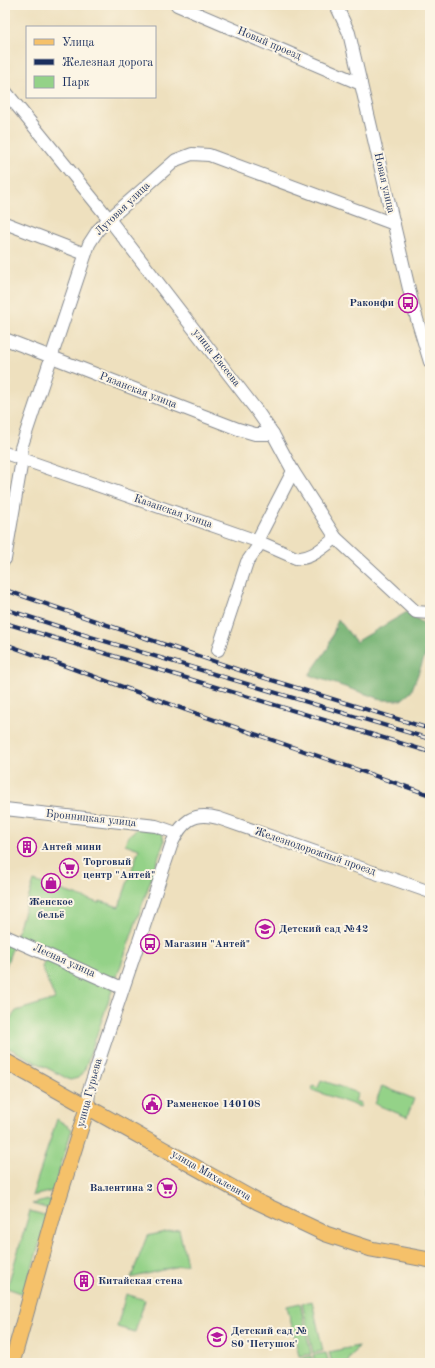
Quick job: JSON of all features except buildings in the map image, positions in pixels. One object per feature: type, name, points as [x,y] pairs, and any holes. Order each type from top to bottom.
[{"type":"main road","name":"улица Михалевича","points":[[5,1061],[88,1105],[258,1202],[326,1234],[371,1249],[430,1260]]},
{"type":"main road","name":"улица Гурьева","points":[[12,1363],[54,1213],[88,1105]]},
{"type":"street","name":"Новый проезд","points":[[177,5],[362,84]]},
{"type":"street","name":"Новая улица","points":[[336,5],[349,33],[413,306],[430,362]]},
{"type":"street","name":"улица Евсеева","points":[[5,91],[109,219],[273,434],[293,472],[336,538],[416,612],[430,613]]},
{"type":"street","name":"Луговая улица","points":[[5,559],[22,460],[21,448],[85,254],[98,230],[176,160],[198,153],[208,155],[394,224]]},
{"type":"street","points":[[5,223],[85,254]]},
{"type":"street","name":"Рязанская улица","points":[[5,339],[243,431],[255,434],[273,434]]},
{"type":"street","name":"Казанская улица","points":[[5,453],[257,541],[288,556],[302,559],[310,556],[336,538]]},
{"type":"street","points":[[218,650],[247,562],[259,545],[257,541],[293,472]]},
{"type":"street","name":"Бронницкая улица","points":[[5,810],[156,826],[176,833]]},
{"type":"street","name":"улица Гурьева","points":[[88,1105],[88,1090],[176,833],[187,821],[200,816]]},
{"type":"street","name":"Железнодорожный проезд","points":[[200,816],[218,818],[430,892]]},
{"type":"street","name":"Лесная улица","points":[[5,936],[122,988]]},
{"type":"green space","points":[[407,612],[430,628],[430,643],[411,692],[401,700],[384,700],[309,675],[328,648],[338,619],[356,642]]},
{"type":"green space","points":[[138,828],[162,832],[164,842],[84,1071],[78,1078],[70,1080],[5,1046],[5,1026],[16,1011],[55,999],[42,967],[47,954],[15,940],[5,969],[5,936],[15,939],[34,881],[99,903],[100,901],[119,907],[139,849],[125,844],[128,836]]},
{"type":"green space","points":[[321,1080],[358,1093],[355,1101],[361,1103],[360,1107],[312,1090],[313,1086],[318,1088]]},
{"type":"green space","points":[[382,1086],[414,1099],[407,1117],[375,1104]]},
{"type":"green space","points":[[57,1119],[72,1129],[53,1191],[32,1196]]},
{"type":"green space","points":[[427,1171],[430,1171],[430,1240],[429,1240]]},
{"type":"green space","points":[[53,1199],[49,1209],[32,1204]]},
{"type":"green space","points":[[30,1211],[48,1216],[24,1294],[7,1288]]},
{"type":"green space","points":[[179,1229],[187,1264],[131,1278],[147,1236]]},
{"type":"green space","points":[[126,1294],[145,1300],[135,1332],[117,1327]]},
{"type":"green space","points":[[312,1301],[323,1351],[313,1353],[302,1303]]},
{"type":"green space","points":[[300,1303],[311,1354],[299,1356],[287,1306]]},
{"type":"green space","points":[[358,1346],[347,1363],[332,1363],[329,1352]]},
{"type":"green space","points":[[326,1353],[329,1363],[315,1363],[313,1355]]},
{"type":"green space","points":[[311,1356],[312,1363],[300,1363],[299,1359]]},
{"type":"railway","points":[[5,590],[242,671],[430,729]]},
{"type":"railway","points":[[5,609],[91,637],[430,739]]},
{"type":"railway","points":[[5,623],[430,752]]},
{"type":"railway","points":[[5,644],[186,710],[430,795]]},
{"type":"place","name":"Раконфи","points":[[408,303]]},
{"type":"place","name":"Антей мини","points":[[27,847]]},
{"type":"place","name":"Торговый центр \"Антей\"","points":[[69,868]]},
{"type":"place","name":"Женское бельё","points":[[51,883]]},
{"type":"place","name":"Детский сад №42","points":[[265,929]]},
{"type":"place","name":"Магазин \"Антей\"","points":[[150,944]]},
{"type":"place","name":"Раменское 140108","points":[[152,1104]]},
{"type":"place","name":"Валентина 2","points":[[167,1188]]},
{"type":"place","name":"Китайская стена","points":[[84,1281]]},
{"type":"place","name":"Детский сад № 80 'Петушок'","points":[[217,1337]]}]
